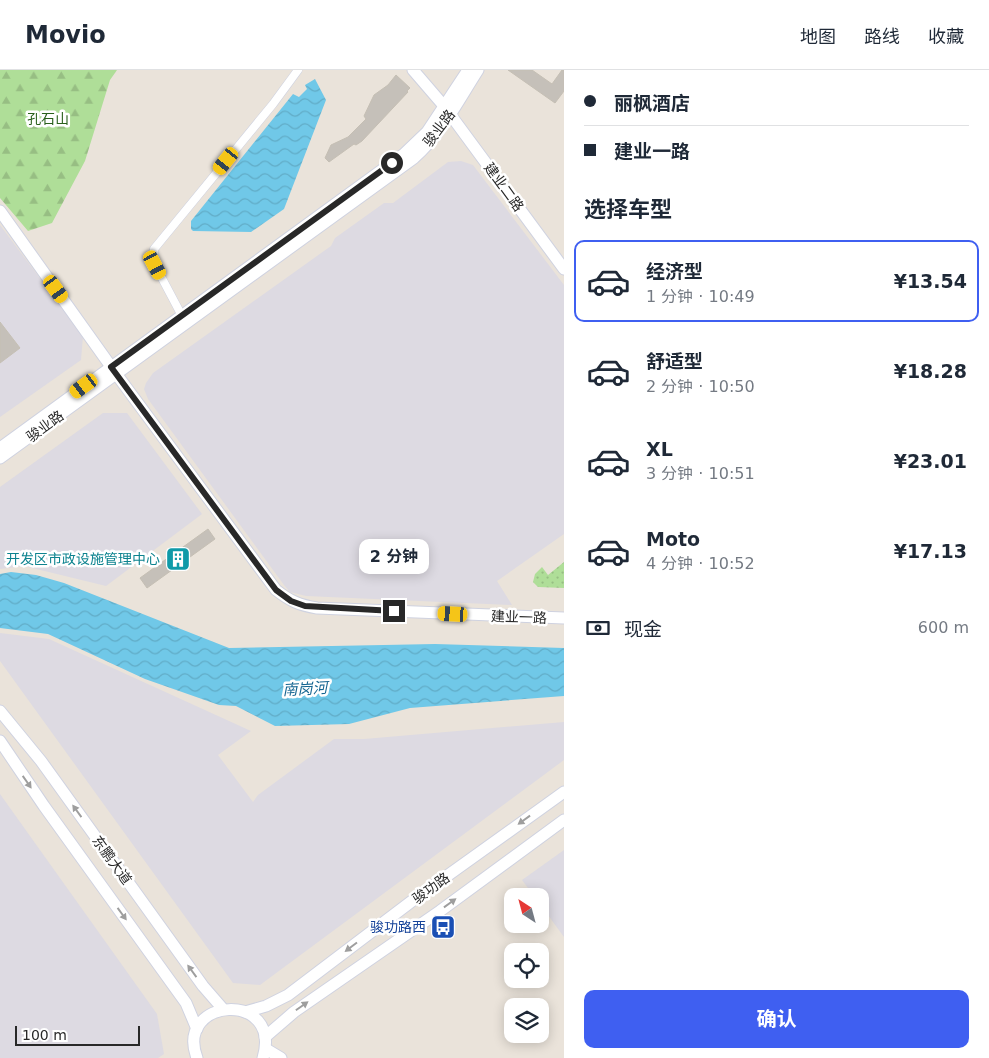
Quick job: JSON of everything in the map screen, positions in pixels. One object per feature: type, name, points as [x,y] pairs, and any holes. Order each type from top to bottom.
[{"type":"street","points":[[182,316],[155,265],[154,249],[273,104],[298,70]]},
{"type":"street","points":[[404,70],[415,72]]},
{"type":"street","name":"骏业路","points":[[0,448],[114,371],[414,158],[435,136],[468,70]]},
{"type":"street","name":"骏业路","points":[[0,458],[114,371],[182,316],[404,154],[447,110],[478,70]]},
{"type":"street","name":"建业二路","points":[[415,72],[447,110],[564,269]]},
{"type":"street","name":"建业一路","points":[[0,211],[114,371],[276,590],[291,601],[316,608],[564,618]]},
{"type":"street","name":"东鹏大道","points":[[0,711],[41,761],[203,986],[223,1009]]},
{"type":"street","name":"东鹏大道","points":[[0,741],[44,806],[186,1003],[197,1029]]},
{"type":"street","name":"骏功路","points":[[245,1012],[266,1006],[288,995],[412,901],[564,792]]},
{"type":"street","name":"骏功路","points":[[265,1048],[294,1012],[440,911],[564,820]]},
{"type":"street","points":[[193,1056],[197,1029],[208,1016],[223,1009],[235,1008],[255,1018],[262,1027],[265,1048],[281,1058]]},
{"type":"shaded area","points":[[461,161],[473,165],[564,285],[564,534],[497,581],[512,605],[306,596],[290,592],[148,399],[144,389],[146,383],[153,373],[331,246],[335,238],[384,203],[393,203],[448,162]]},
{"type":"shaded area","points":[[0,225],[83,336],[81,360],[0,417]]},
{"type":"shaded area","points":[[103,413],[127,413],[202,514],[106,586],[24,566],[0,569],[0,487]]},
{"type":"shaded area","points":[[0,633],[49,639],[251,731],[218,755],[253,802],[258,795],[334,739],[364,739],[564,722],[564,760],[260,985],[233,983],[0,661]]},
{"type":"shaded area","points":[[0,794],[157,1014],[164,1054],[158,1058],[0,1058]]},
{"type":"shaded area","points":[[564,850],[564,937],[549,916],[549,888],[528,888],[522,880]]},
{"type":"green space","name":"孔石山","points":[[0,70],[117,70],[110,80],[85,161],[52,223],[28,231],[0,198]]},
{"type":"green space","points":[[564,562],[564,588],[538,587],[533,582],[535,574],[542,567],[548,575]]},
{"type":"water","points":[[315,79],[326,100],[284,209],[251,232],[193,231],[191,229],[191,221],[293,94],[299,97],[307,89],[305,85]]},
{"type":"water","name":"南岗河","points":[[11,572],[36,575],[64,583],[229,648],[435,644],[564,648],[564,696],[410,708],[349,724],[275,726],[236,706],[219,705],[145,679],[48,634],[0,628],[0,574]]},
{"type":"building","points":[[508,70],[532,70],[552,84],[562,70],[564,70],[564,91],[555,103]]},
{"type":"building","points":[[396,75],[410,88],[408,92],[362,141],[356,145],[354,144],[329,162],[325,158],[331,145],[348,137],[366,119],[364,116],[374,95],[388,85]]},
{"type":"building","points":[[0,322],[20,348],[0,363]]},
{"type":"building","name":"开发区市政设施管理中心","points":[[208,529],[215,539],[147,588],[140,578]]},
{"type":"place","name":"开发区市政设施管理中心","points":[[178,559]]},
{"type":"place","name":"骏功路西","points":[[443,927]]},
{"type":"route","points":[[392,163],[111,367],[276,590],[291,601],[316,608],[394,611]]}]
